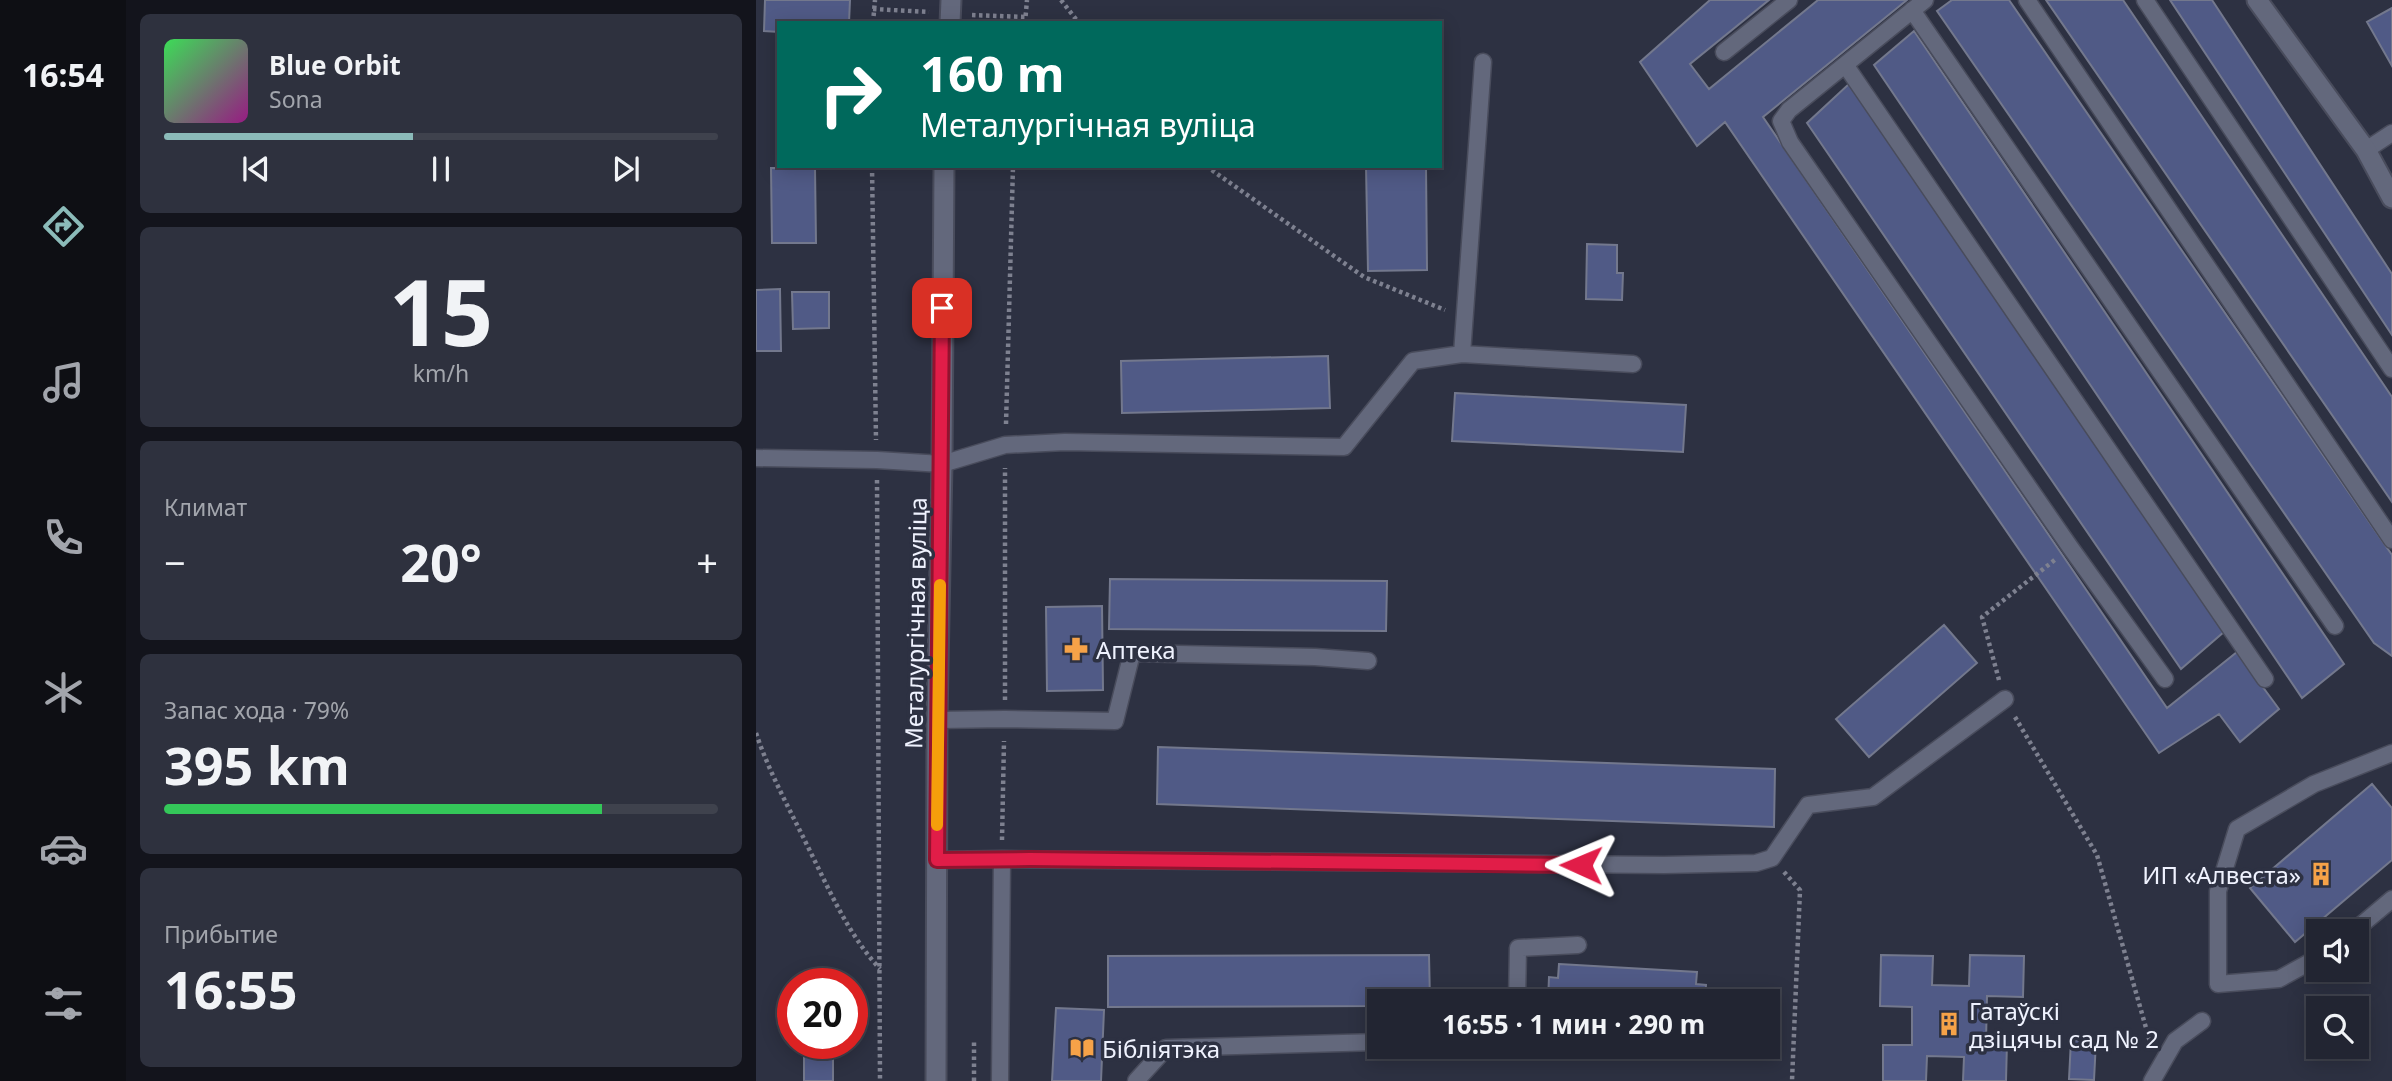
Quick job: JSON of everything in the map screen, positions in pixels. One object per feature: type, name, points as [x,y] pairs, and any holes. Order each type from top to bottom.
[{"type":"street","points":[[950,21],[951,0]]},
{"type":"street","points":[[2257,0],[2366,150],[2392,198]]},
{"type":"street","name":"Металургічная вуліца","points":[[936,1081],[937,720],[944,168]]},
{"type":"lane","points":[[1724,52],[1789,0]]},
{"type":"lane","points":[[2027,0],[2392,540]]},
{"type":"lane","points":[[2145,0],[2392,369]]},
{"type":"lane","points":[[2165,679],[2070,547],[1790,142],[1781,121],[1789,110],[1919,5],[2335,626]]},
{"type":"lane","points":[[1462,354],[1483,62]]},
{"type":"lane","points":[[1846,66],[2264,679]]},
{"type":"lane","points":[[2366,150],[2392,133]]},
{"type":"lane","points":[[756,458],[942,464],[1005,445],[1065,442],[1343,447],[1413,361],[1462,354],[1633,364]]},
{"type":"lane","points":[[937,720],[1115,721],[1132,653],[1368,660]]},
{"type":"lane","points":[[937,860],[1664,865],[1756,863],[1772,858],[1808,805],[1873,797],[2005,699]]},
{"type":"lane","points":[[2306,964],[2279,979],[2218,984],[2218,891],[2237,829],[2314,783],[2392,753]]},
{"type":"lane","points":[[1000,1081],[1002,859]]},
{"type":"lane","points":[[2368,919],[2392,899]]},
{"type":"lane","points":[[1517,989],[1518,948],[1578,945]]},
{"type":"lane","points":[[2155,1075],[2175,1041],[2202,1021]]},
{"type":"lane","points":[[1136,1081],[1166,1048],[1367,1042]]},
{"type":"path","points":[[873,21],[875,0]]},
{"type":"path","points":[[1026,21],[1027,0]]},
{"type":"path","points":[[1061,0],[1077,21]]},
{"type":"path","points":[[873,168],[880,1081]]},
{"type":"path","points":[[1002,859],[1005,445],[1013,168]]},
{"type":"path","points":[[1209,168],[1364,277],[1465,318]]},
{"type":"path","points":[[2070,547],[1982,617],[2005,699],[2097,855],[2155,1075]]},
{"type":"path","points":[[756,733],[765,760],[835,905],[864,952],[880,970]]},
{"type":"path","points":[[1772,858],[1800,890],[1792,1081]]},
{"type":"path","points":[[974,1041],[974,1081]]},
{"type":"building","points":[[765,0],[850,0],[849,21],[777,21],[777,32],[764,31]]},
{"type":"building","points":[[1710,0],[1769,0],[1690,64],[1709,89],[1818,0],[1907,0],[1763,117],[2167,708],[2237,652],[2279,709],[2240,742],[2219,714],[2159,753],[1725,122],[1697,146],[1640,62]]},
{"type":"building","points":[[1952,0],[2009,0],[2392,555],[2392,656],[2374,643],[1937,11]]},
{"type":"building","points":[[2046,0],[2123,0],[2392,397],[2392,502]]},
{"type":"building","points":[[2170,0],[2212,0],[2392,274],[2392,335]]},
{"type":"building","points":[[2392,8],[2392,66],[2367,22]]},
{"type":"building","points":[[1914,31],[2344,664],[2302,698],[1874,65]]},
{"type":"building","points":[[1850,83],[2225,631],[2181,669],[1807,123]]},
{"type":"building","points":[[771,168],[815,168],[816,243],[772,243]]},
{"type":"building","points":[[1366,168],[1426,168],[1427,270],[1368,271]]},
{"type":"building","points":[[1587,244],[1617,245],[1617,273],[1623,273],[1622,300],[1586,299]]},
{"type":"building","points":[[780,289],[781,351],[756,351],[756,290]]},
{"type":"building","points":[[792,292],[829,292],[829,328],[793,329]]},
{"type":"building","points":[[1328,356],[1330,408],[1122,413],[1121,361]]},
{"type":"building","points":[[1455,393],[1686,405],[1683,452],[1452,441]]},
{"type":"building","points":[[1110,579],[1387,581],[1386,631],[1109,629]]},
{"type":"building","points":[[1102,606],[1103,690],[1047,691],[1046,607]]},
{"type":"building","points":[[1944,625],[1977,663],[1869,757],[1836,719]]},
{"type":"building","points":[[1158,747],[1775,769],[1774,827],[1157,804]]},
{"type":"building","name":"ИП «Алвеста»","points":[[2372,784],[2392,808],[2392,860],[2322,919],[2306,919],[2306,933],[2295,942],[2250,888]]},
{"type":"building","points":[[1429,955],[1430,989],[1367,989],[1367,1006],[1108,1007],[1108,956]]},
{"type":"building","name":"Гатаўскі дзіцячы сад № 2","points":[[1881,955],[1933,956],[1932,985],[1969,986],[1970,955],[2024,956],[2023,997],[1987,996],[1986,1042],[2007,1042],[2006,1081],[1963,1081],[1964,1057],[1927,1056],[1926,1081],[1883,1081],[1883,1045],[1912,1045],[1912,1007],[1880,1006]]},
{"type":"building","points":[[1559,964],[1697,972],[1696,984],[1706,985],[1706,989],[1548,989],[1549,977],[1558,978]]},
{"type":"building","points":[[1056,1008],[1104,1010],[1101,1081],[1052,1081]]},
{"type":"building","points":[[2071,1040],[2096,1041],[2094,1080],[2069,1079]]},
{"type":"building","points":[[804,1059],[833,1059],[833,1081],[804,1081]]},
{"type":"slow traffic","points":[[937,825],[940,585]]},
{"type":"place","name":"Аптека","points":[[1076,649]]},
{"type":"place","name":"ИП «Алвеста»","points":[[2321,874]]},
{"type":"place","name":"Гатаўскі дзіцячы сад № 2","points":[[1949,1024]]},
{"type":"place","name":"Бібліятэка","points":[[1082,1048]]},
{"type":"route","points":[[942,308],[937,860],[1581,865]]}]
